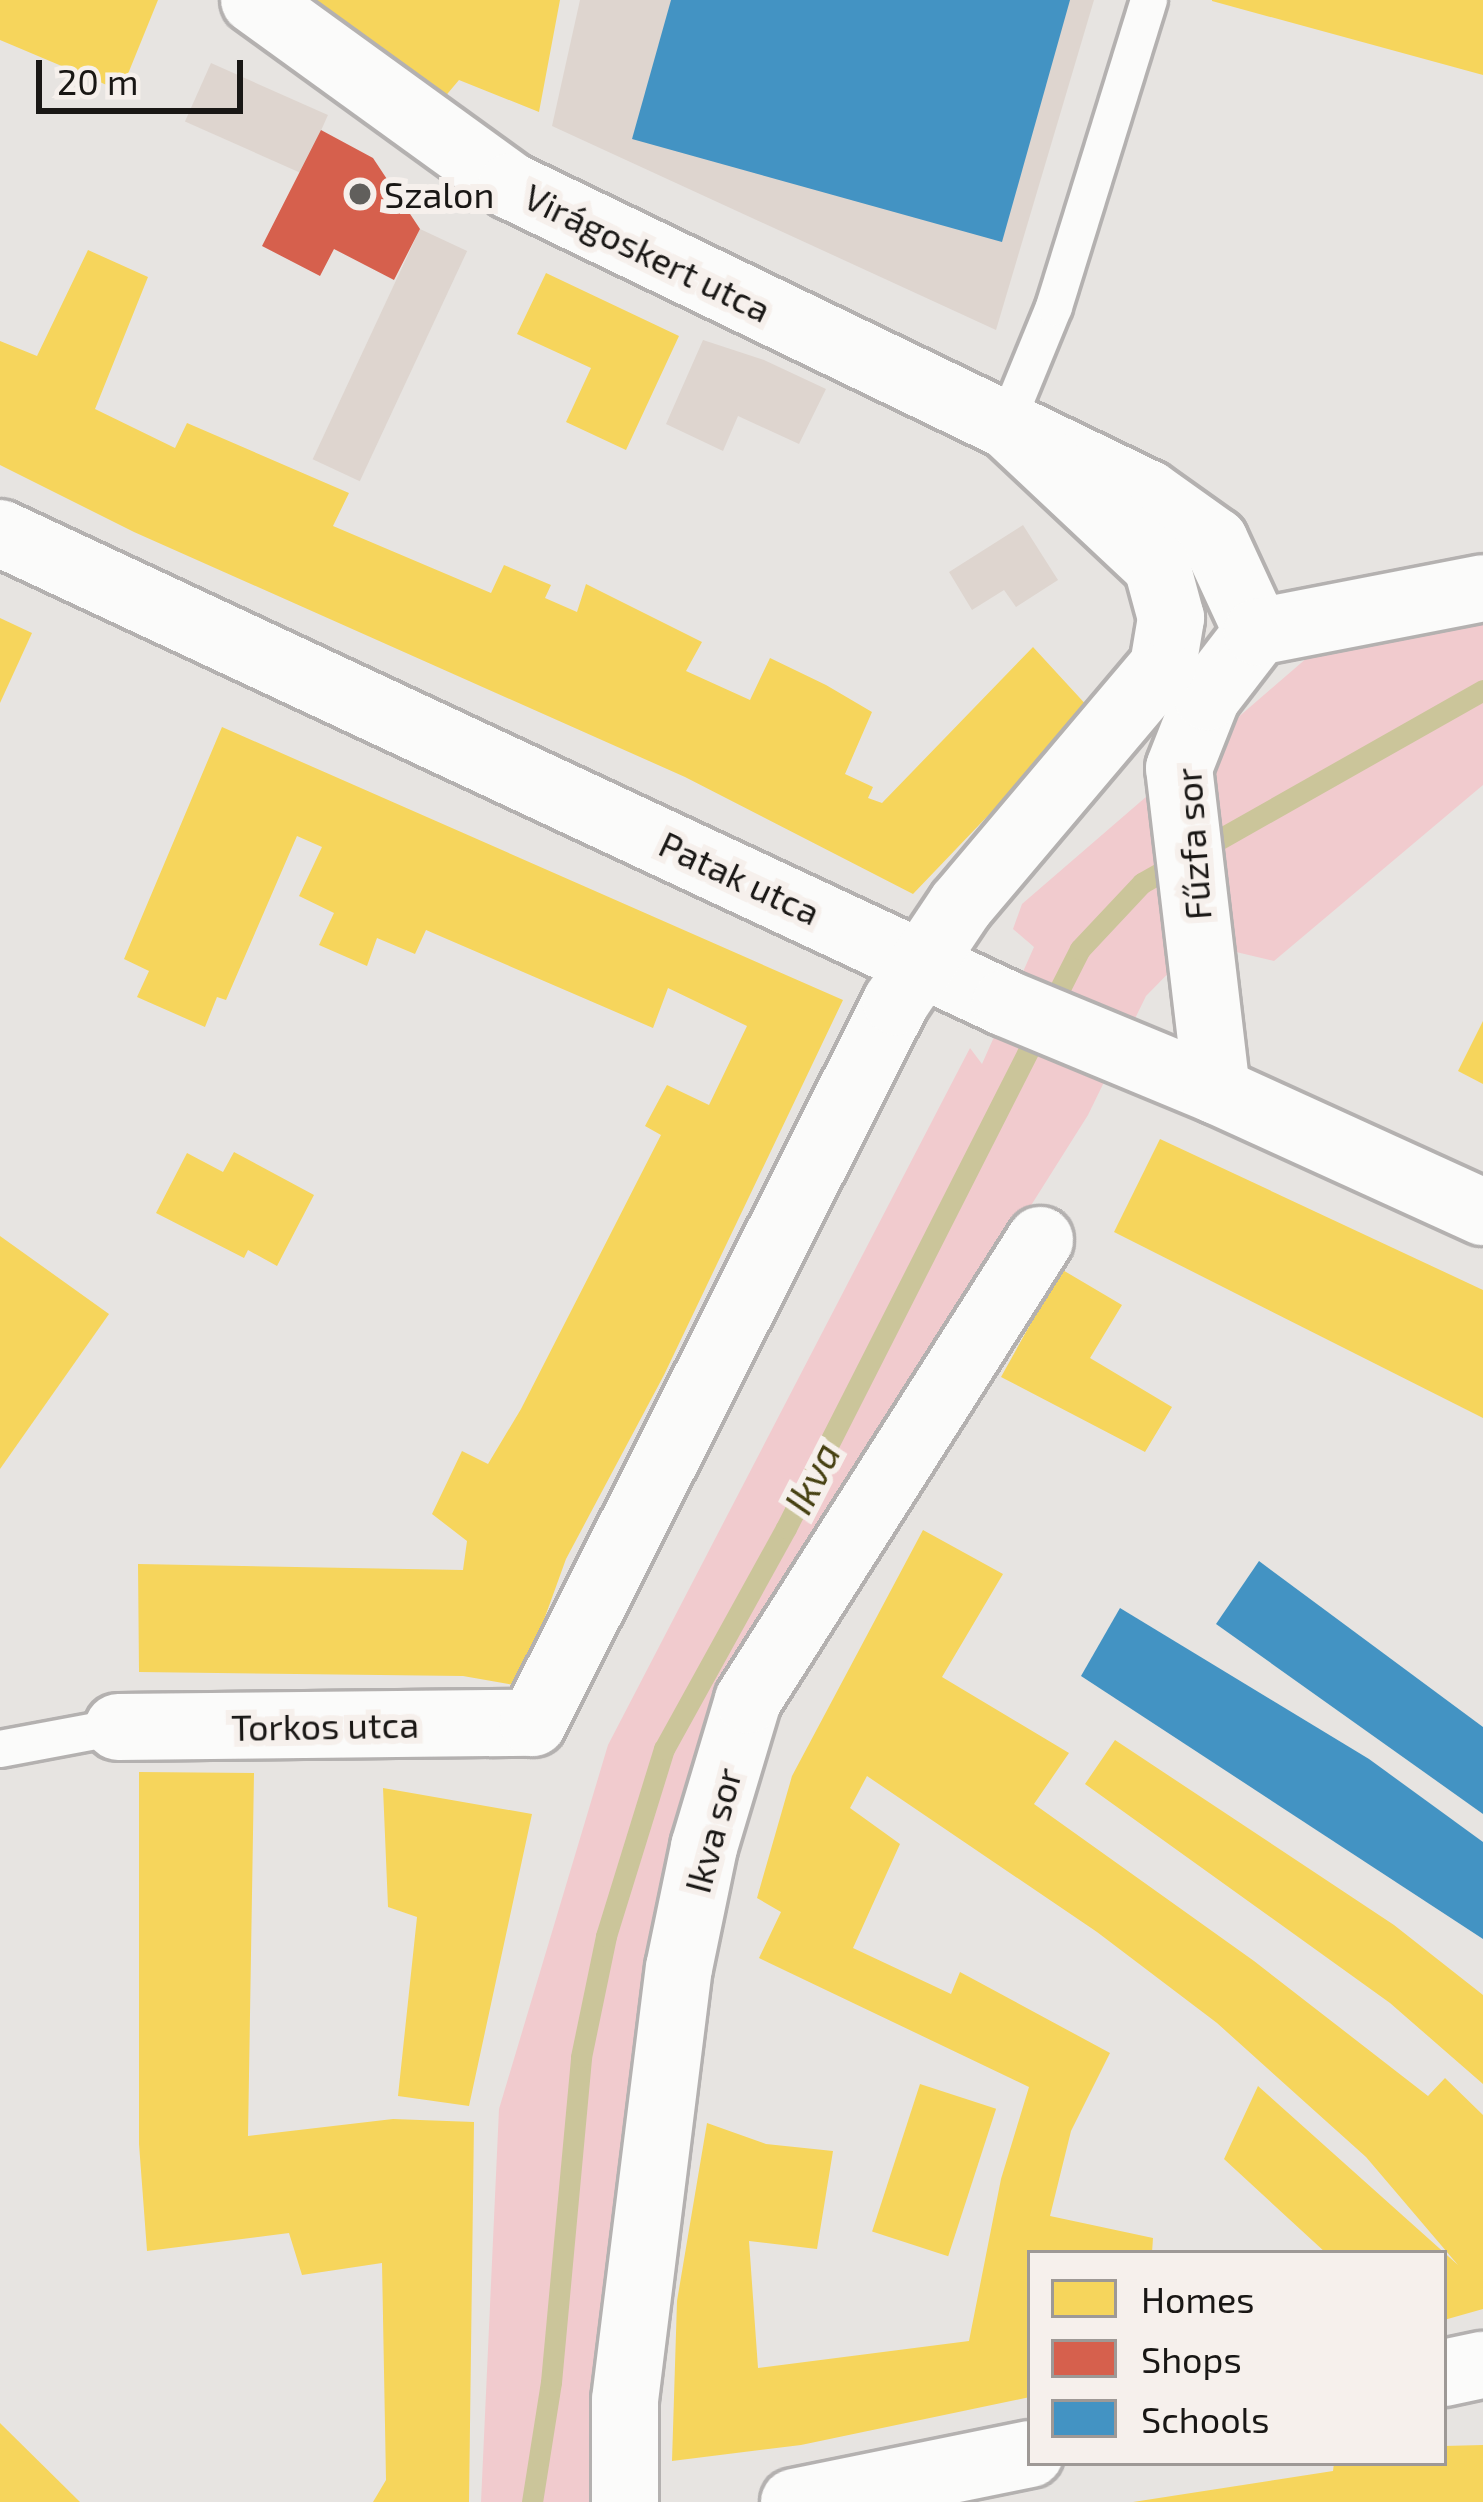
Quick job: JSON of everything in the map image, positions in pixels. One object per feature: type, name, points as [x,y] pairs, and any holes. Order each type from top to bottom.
[{"type":"street","name":"Virágoskert utca","points":[[254,0],[511,186],[1149,494],[1215,541],[1258,632]]},
{"type":"street","name":"Virágoskert utca","points":[[920,961],[1163,666],[1166,650],[1171,618],[1157,566],[1006,424]]},
{"type":"street","name":"Patak utca","points":[[0,533],[1005,1004],[1217,1091],[1483,1212]]},
{"type":"street","points":[[1258,632],[1483,588]]},
{"type":"street","name":"Fűzfa sor","points":[[1217,1091],[1179,768],[1207,697],[1258,632]]},
{"type":"street","name":"Torkos utca","points":[[118,1726],[533,1723],[920,961]]},
{"type":"street","name":"Ikva sor","points":[[625,2502],[625,2400],[679,1968],[704,1847],[748,1700],[1040,1240]]},
{"type":"street","points":[[1447,2372],[1483,2365]]},
{"type":"street","points":[[794,2502],[1027,2455]]},
{"type":"lane","points":[[1006,424],[1054,307],[1149,0]]},
{"type":"lane","points":[[0,1748],[118,1726]]},
{"type":"shaded area","points":[[580,0],[1094,0],[996,330],[552,126]]},
{"type":"shaded area","points":[[211,63],[328,115],[302,174],[185,121]]},
{"type":"shaded area","points":[[420,229],[467,251],[360,481],[313,459]]},
{"type":"shaded area","points":[[703,340],[764,360],[826,389],[799,444],[738,416],[723,451],[666,424]]},
{"type":"shaded area","points":[[1023,525],[1058,580],[1016,607],[1004,590],[972,610],[949,572]]},
{"type":"shaded area","points":[[1483,600],[1483,785],[1274,961],[1198,943],[1146,996],[1088,1115],[723,1694],[600,2502],[481,2502],[499,2109],[608,1745],[970,1048],[982,1064],[1034,947],[1013,929],[1022,904],[1308,657]]},
{"type":"building: Homes","points":[[0,0],[158,0],[121,91],[0,40]]},
{"type":"building: Homes","points":[[316,0],[560,0],[539,112],[459,80],[443,99]]},
{"type":"building: Homes","points":[[1212,0],[1483,0],[1483,75],[1212,1]]},
{"type":"building: Homes","points":[[88,250],[148,277],[95,409],[175,448],[187,423],[349,493],[333,526],[491,593],[504,565],[551,585],[545,598],[577,612],[586,584],[702,642],[686,671],[750,700],[770,658],[826,685],[872,712],[845,774],[873,787],[868,798],[882,803],[1033,647],[1090,709],[913,894],[685,777],[134,532],[0,465],[0,341],[37,356]]},
{"type":"building: Homes","points":[[546,273],[679,336],[626,450],[566,422],[591,368],[517,334]]},
{"type":"building: Homes","points":[[0,618],[32,633],[0,703]]},
{"type":"building: Homes","points":[[222,727],[843,1000],[664,1375],[566,1559],[520,1686],[463,1676],[139,1672],[138,1564],[463,1570],[467,1541],[432,1514],[462,1451],[488,1464],[521,1409],[661,1135],[645,1126],[667,1085],[709,1105],[747,1026],[668,988],[653,1028],[426,930],[415,954],[377,938],[367,966],[319,945],[334,913],[299,896],[322,847],[297,836],[226,1000],[217,997],[205,1027],[137,997],[149,971],[124,959]]},
{"type":"building: Homes","points":[[1483,1021],[1483,1084],[1458,1071]]},
{"type":"building: Homes","points":[[1160,1139],[1483,1290],[1483,1418],[1114,1232]]},
{"type":"building: Homes","points":[[234,1152],[314,1195],[277,1266],[248,1250],[244,1258],[156,1213],[187,1153],[223,1172]]},
{"type":"building: Homes","points":[[0,1236],[109,1314],[0,1469]]},
{"type":"building: Homes","points":[[1061,1269],[1122,1305],[1090,1358],[1172,1407],[1145,1452],[1001,1377]]},
{"type":"building: Homes","points":[[923,1530],[1003,1574],[942,1677],[1069,1753],[1034,1804],[1254,1961],[1428,2096],[1445,2078],[1483,2115],[1483,2309],[1447,2319],[1447,2255],[1458,2265],[1447,2250],[1366,2157],[1217,2023],[1097,1932],[867,1776],[850,1808],[900,1844],[853,1948],[951,1994],[960,1972],[1110,2053],[1071,2131],[1050,2216],[1153,2238],[1152,2250],[1027,2250],[1027,2398],[801,2445],[672,2461],[677,2301],[707,2123],[766,2144],[833,2151],[817,2249],[749,2241],[758,2368],[969,2341],[1001,2179],[1029,2087],[759,1958],[781,1912],[757,1898],[792,1776]]},
{"type":"building: Homes","points":[[1115,1740],[1394,1925],[1483,1995],[1483,2084],[1390,2003],[1085,1784]]},
{"type":"building: Homes","points":[[139,1772],[254,1773],[248,2136],[393,2119],[474,2122],[469,2502],[373,2502],[386,2480],[382,2263],[302,2275],[289,2233],[147,2251],[139,2144]]},
{"type":"building: Homes","points":[[383,1788],[532,1814],[469,2106],[398,2096],[417,1917],[388,1907]]},
{"type":"building: Homes","points":[[920,2084],[996,2109],[948,2256],[872,2231]]},
{"type":"building: Homes","points":[[1258,2086],[1441,2250],[1323,2250],[1224,2159]]},
{"type":"building: Homes","points":[[0,2423],[80,2502],[0,2502]]},
{"type":"building: Homes","points":[[1483,2445],[1483,2502],[1133,2502],[1333,2471],[1334,2466],[1447,2466],[1447,2446]]},
{"type":"building: Shops","points":[[321,130],[373,158],[420,229],[394,280],[334,249],[320,276],[262,246]]},
{"type":"building: Schools","points":[[671,0],[1070,0],[1002,242],[632,139]]},
{"type":"building: Schools","points":[[1259,1561],[1483,1727],[1483,1814],[1216,1624]]},
{"type":"building: Schools","points":[[1120,1608],[1369,1759],[1483,1842],[1483,1939],[1081,1676]]},
{"type":"waterway","name":"Ikva","points":[[532,2502],[551,2382],[581,2057],[606,1936],[664,1749],[786,1528],[1080,949],[1142,883],[1483,690]]},
{"type":"place","name":"Szalon","points":[[360,194]]}]
